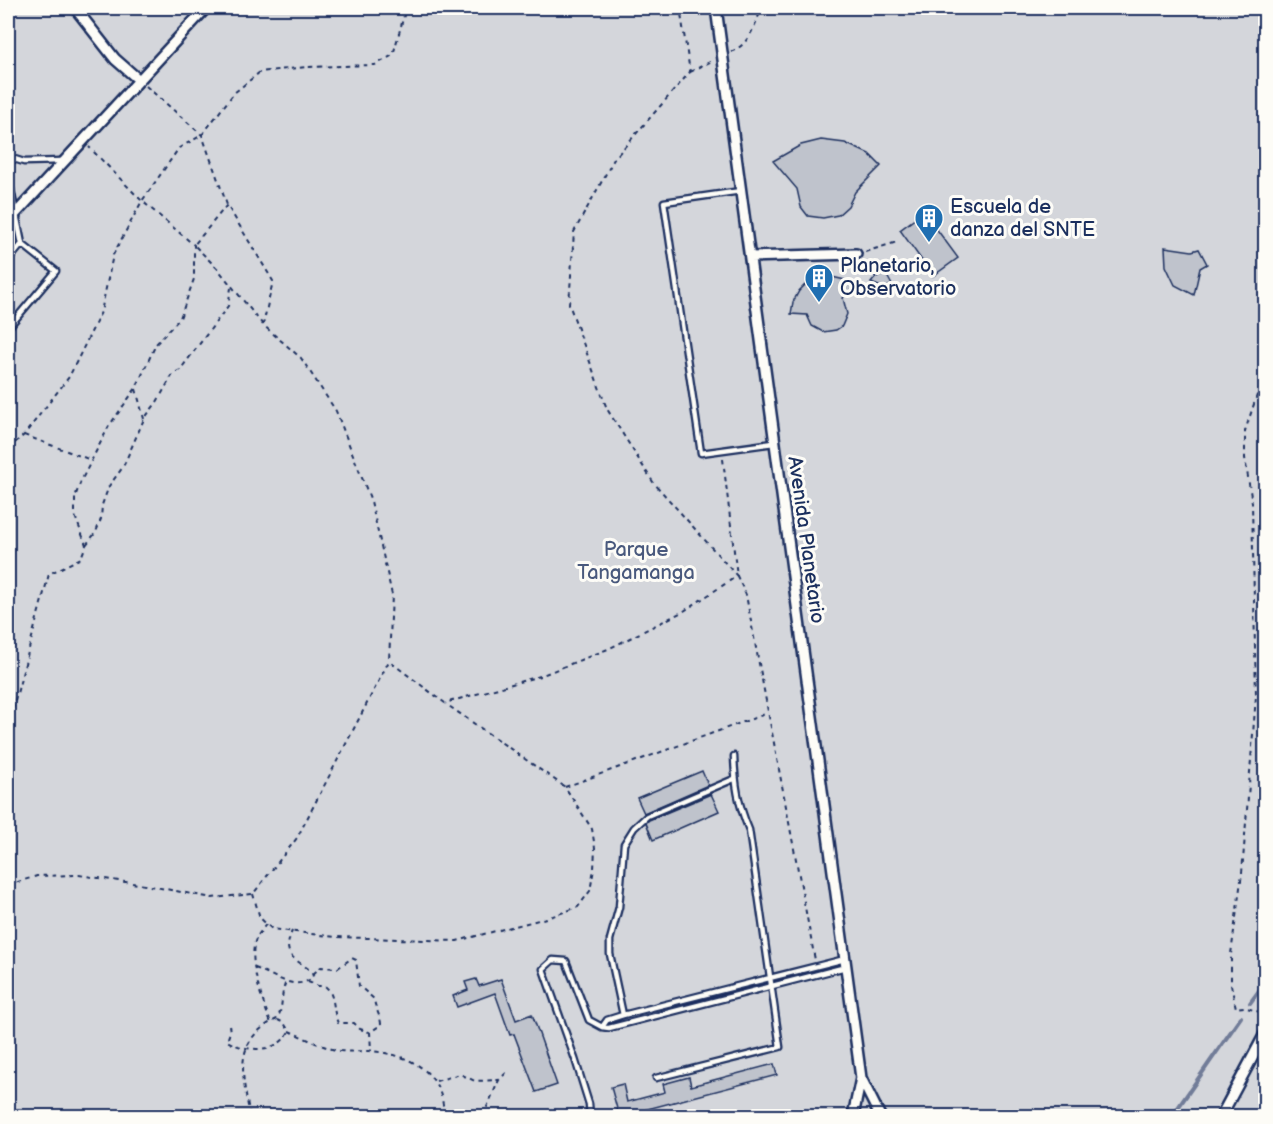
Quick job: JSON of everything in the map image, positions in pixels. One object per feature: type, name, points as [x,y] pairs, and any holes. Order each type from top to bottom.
[{"type":"street","points":[[75,8],[115,59],[139,80]]},
{"type":"street","points":[[8,222],[206,8]]},
{"type":"street","name":"Avenida Planetario","points":[[716,8],[861,1078],[880,1116]]},
{"type":"street","points":[[750,257],[856,254]]},
{"type":"street","points":[[1221,1116],[1266,1032]]},
{"type":"street","name":"Avenida Planetario","points":[[853,1116],[861,1078]]},
{"type":"lane","points":[[8,157],[24,162],[64,161]]},
{"type":"lane","points":[[8,175],[22,244],[56,271],[8,328]]},
{"type":"lane","points":[[741,190],[664,202],[701,453],[775,443]]},
{"type":"lane","points":[[8,261],[22,244]]},
{"type":"lane","points":[[656,1078],[780,1047],[749,830],[739,806],[734,756]]},
{"type":"lane","points":[[623,1015],[610,954],[610,940],[619,907],[624,844],[634,828],[647,816],[735,779]]},
{"type":"lane","points":[[590,1116],[586,1093],[543,969],[553,960],[566,961],[589,1020],[609,1028],[771,986],[845,963]]},
{"type":"lane","points":[[602,1027],[607,1020],[623,1015],[816,966],[845,963]]},
{"type":"lane","points":[[1260,1116],[1266,1107]]},
{"type":"path","points":[[8,449],[24,435],[69,377],[101,312],[113,255],[142,201],[179,148],[202,135],[234,93],[260,72],[306,67],[375,65],[393,55],[406,8]]},
{"type":"path","points":[[680,8],[690,72],[614,159],[574,232],[569,304],[607,409],[653,482],[737,576],[746,595],[816,966]]},
{"type":"path","points":[[139,80],[202,135],[227,205],[273,281],[263,325]]},
{"type":"path","points":[[8,885],[37,876],[79,875],[212,898],[253,894],[297,838],[389,661],[392,595],[371,501],[336,411],[301,358],[263,325],[218,269],[194,245],[142,201],[83,141]]},
{"type":"path","points":[[86,545],[75,516],[75,497],[109,426],[136,388],[156,344],[180,318],[194,279],[194,245],[227,205]]},
{"type":"path","points":[[876,278],[856,254],[897,242]]},
{"type":"path","points":[[8,727],[49,574],[81,558],[86,545],[96,532],[109,486],[123,467],[144,419],[173,374],[180,370],[228,306],[231,287]]},
{"type":"path","points":[[1266,379],[1258,392],[1245,431],[1245,458],[1252,503],[1256,696],[1242,873],[1231,954],[1231,985],[1236,1008],[1244,1007],[1266,1014]]},
{"type":"path","points":[[136,388],[144,419]]},
{"type":"path","points":[[24,435],[91,460]]},
{"type":"path","points":[[722,450],[737,576]]},
{"type":"path","points":[[445,703],[540,676],[608,649],[684,611],[737,576]]},
{"type":"path","points":[[253,894],[260,918],[272,929],[336,937],[458,941],[578,907],[590,891],[595,848],[592,829],[565,788],[389,661]]},
{"type":"path","points":[[565,788],[768,713]]},
{"type":"path","points":[[266,924],[256,939],[253,949],[259,995],[271,1023]]},
{"type":"path","points":[[292,931],[288,940],[291,959],[304,965],[313,974]]},
{"type":"path","points":[[255,968],[286,982],[308,982],[325,986],[330,990],[334,1001],[334,1015],[338,1023],[354,1023],[360,1029],[370,1032],[381,1025],[381,1018],[375,1008],[374,999],[359,986],[356,960],[352,958],[338,968],[321,967],[308,982]]},
{"type":"path","points":[[250,1116],[243,1067],[246,1047],[252,1036],[263,1026],[277,1019],[283,1006],[282,988],[286,982]]},
{"type":"path","points":[[277,1019],[284,1023],[289,1031],[340,1050],[371,1051],[404,1058],[426,1070],[436,1082],[444,1116]]},
{"type":"path","points":[[229,1024],[230,1032],[227,1041],[246,1047],[271,1049],[281,1044],[289,1031]]},
{"type":"path","points":[[370,1032],[371,1051]]},
{"type":"path","points":[[483,1116],[499,1080],[507,1072]]},
{"type":"path","points":[[436,1082],[460,1074],[475,1081],[499,1080]]},
{"type":"green space","name":"Parque Tangamanga","points":[[8,8],[1265,8],[1265,1116],[8,1116]]},
{"type":"building","points":[[821,140],[845,143],[869,154],[881,166],[855,192],[848,206],[838,215],[823,218],[808,216],[801,207],[797,189],[773,161],[801,145]]},
{"type":"building","name":"Escuela de danza del SNTE","points":[[924,212],[958,258],[933,276],[900,230]]},
{"type":"building","points":[[1165,247],[1192,251],[1199,249],[1207,264],[1200,268],[1194,295],[1175,285],[1166,266]]},
{"type":"building","points":[[886,274],[892,285],[884,288],[871,283],[876,277]]},
{"type":"building","name":"Planetario, Observatorio","points":[[832,277],[845,280],[855,287],[843,298],[847,314],[842,326],[836,330],[823,332],[812,326],[807,315],[791,314],[793,302],[808,282]]},
{"type":"building","points":[[702,771],[708,785],[644,813],[637,798]]},
{"type":"building","points":[[711,794],[719,811],[653,840],[646,823],[649,820]]},
{"type":"building","points":[[476,979],[479,986],[501,979],[516,1020],[532,1014],[557,1085],[536,1092],[514,1034],[510,1035],[495,993],[457,1007],[453,996],[468,990],[465,982]]},
{"type":"building","points":[[774,1064],[777,1075],[621,1116],[619,1116],[611,1087],[623,1084],[627,1102],[665,1092],[663,1084],[689,1077],[691,1086]]},
{"type":"waterway","points":[[1250,1003],[1266,981]]},
{"type":"waterway","points":[[1175,1112],[1241,1017]]},
{"type":"place","name":"Escuela de danza del SNTE","points":[[929,244]]},
{"type":"place","name":"Planetario, Observatorio","points":[[819,304]]}]
